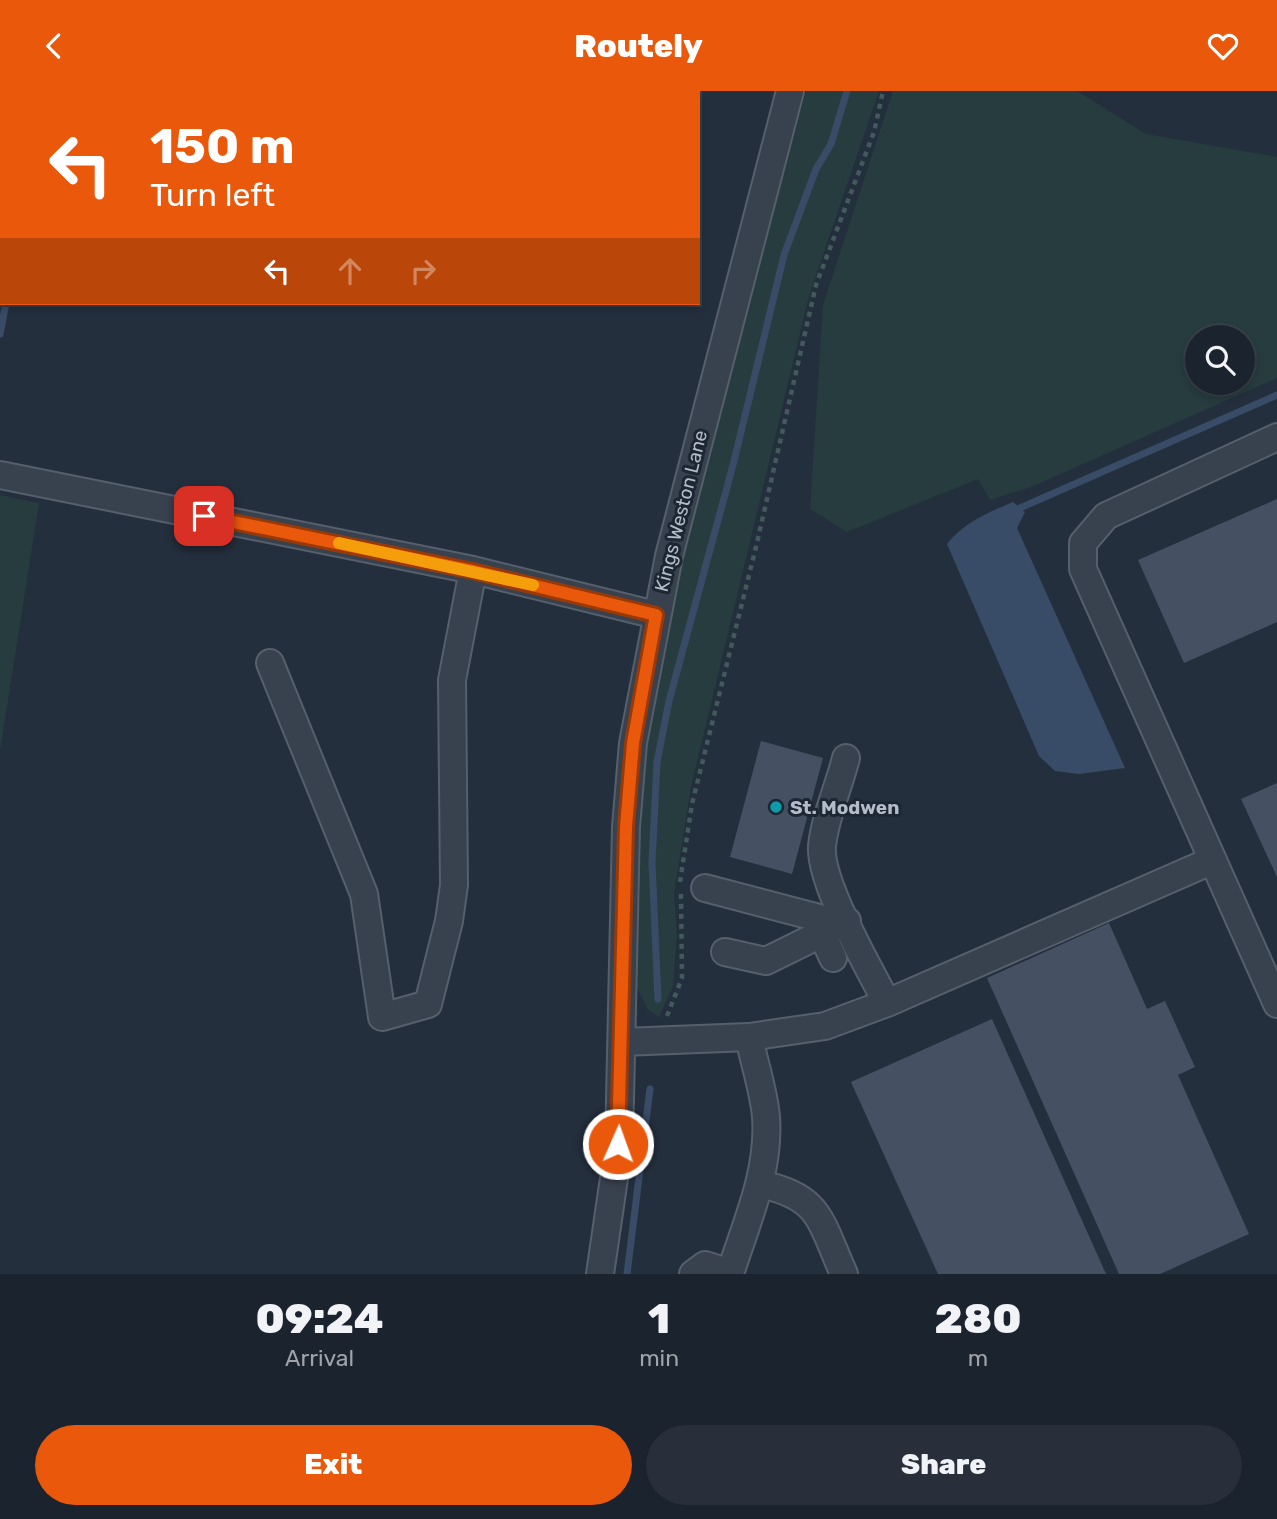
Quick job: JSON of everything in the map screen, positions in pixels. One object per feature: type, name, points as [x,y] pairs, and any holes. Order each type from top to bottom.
[{"type":"street","name":"Kings Weston Lane","points":[[600,1274],[618,1144],[623,1042],[626,827],[633,743],[656,615],[675,531],[790,91]]},
{"type":"street","points":[[1277,437],[1106,516],[1083,543],[1083,569],[1277,1004]]},
{"type":"street","points":[[0,475],[473,571],[656,615]]},
{"type":"street","points":[[270,663],[363,894],[382,1017],[428,1004],[449,921],[454,885],[452,680],[473,571]]},
{"type":"street","points":[[833,958],[837,926],[822,845],[846,758]]},
{"type":"street","points":[[623,1042],[749,1037],[825,1025],[887,1003],[1211,861]]},
{"type":"street","points":[[705,888],[837,926],[887,1003]]},
{"type":"street","points":[[725,953],[766,961],[837,926]]},
{"type":"street","points":[[693,1274],[705,1265],[730,1273],[759,1184],[765,1154],[766,1116],[749,1037]]},
{"type":"street","points":[[759,1184],[800,1195],[812,1207],[844,1274]]},
{"type":"path","points":[[661,1042],[669,1008],[682,978],[680,880],[692,804],[756,547],[816,285],[874,132],[883,91]]},
{"type":"green space","points":[[806,91],[879,91],[809,296],[691,787],[674,894],[677,933],[673,986],[659,1017],[648,1010],[637,988],[643,769],[664,632],[714,429]]},
{"type":"green space","points":[[893,91],[1077,91],[1146,134],[1277,157],[1277,378],[1255,388],[1255,325],[1185,325],[1185,395],[1239,395],[1031,487],[990,500],[978,479],[847,532],[810,509],[823,305]]},
{"type":"green space","points":[[0,495],[39,503],[0,751]]},
{"type":"water","points":[[1013,502],[1025,512],[1017,528],[1125,768],[1079,774],[1055,771],[1039,756],[947,544],[969,524]]},
{"type":"building","points":[[1277,499],[1277,622],[1184,663],[1138,560]]},
{"type":"building","name":"St. Modwen","points":[[761,741],[823,758],[792,874],[730,857]]},
{"type":"building","points":[[1277,783],[1277,877],[1241,799]]},
{"type":"building","points":[[1109,923],[1147,1009],[1165,1001],[1195,1067],[1178,1075],[1249,1234],[1160,1274],[1119,1274],[987,978]]},
{"type":"building","points":[[992,1019],[1106,1274],[938,1274],[851,1082]]},
{"type":"waterway","points":[[658,999],[652,863],[657,762],[669,701],[733,465],[784,255],[816,169],[831,144],[847,91]]},
{"type":"waterway","points":[[0,334],[6,305]]},
{"type":"waterway","points":[[1020,508],[1277,395]]},
{"type":"waterway","points":[[627,1274],[650,1089]]},
{"type":"slow traffic","points":[[339,543],[533,585]]},
{"type":"place","name":"St. Modwen","points":[[776,807]]},
{"type":"route","points":[[204,516],[473,571],[656,615],[633,743],[626,827],[623,1042],[618,1144]]}]
